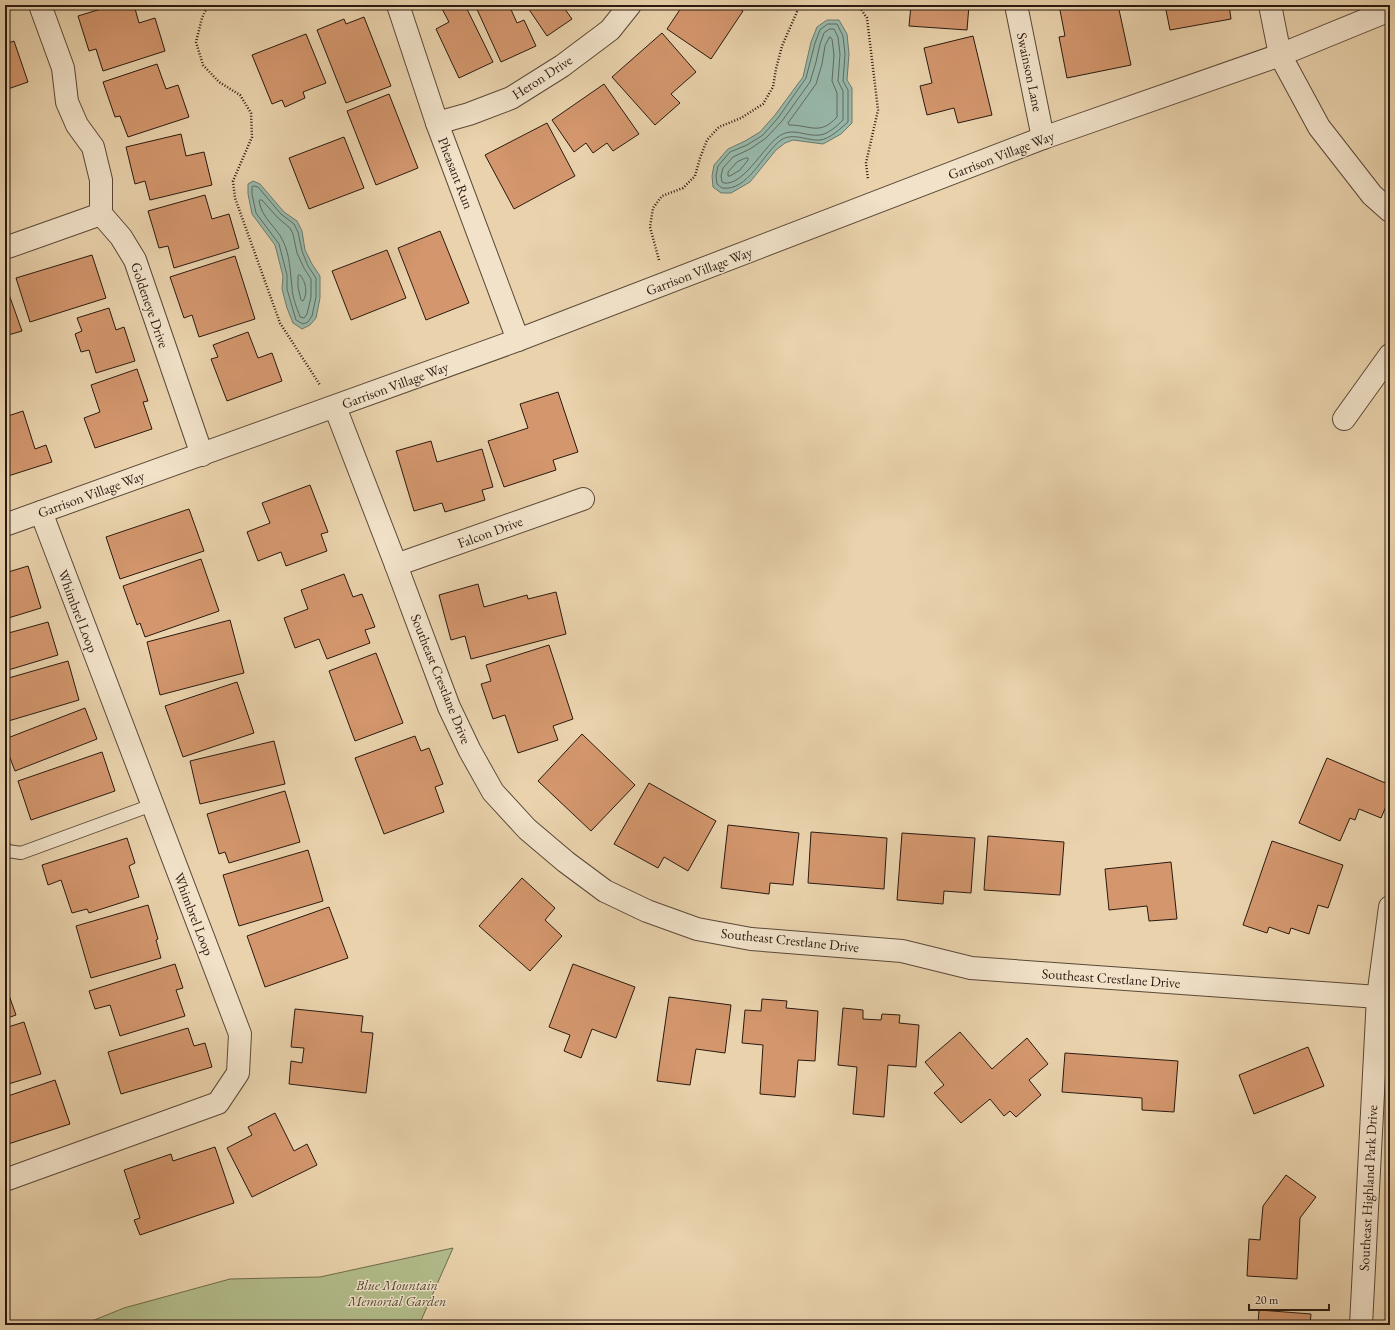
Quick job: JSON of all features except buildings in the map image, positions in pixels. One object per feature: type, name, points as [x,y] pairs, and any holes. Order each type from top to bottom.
[{"type":"street","points":[[5,248],[100,214],[101,180],[93,147],[77,125],[67,102],[63,68],[40,5]]},
{"type":"street","name":"Pheasant Run","points":[[398,5],[437,123],[518,340]]},
{"type":"street","name":"Heron Drive","points":[[437,123],[469,114],[511,98],[562,66],[610,30],[630,5]]},
{"type":"street","name":"Swainson Lane","points":[[1016,5],[1043,138]]},
{"type":"street","points":[[1270,5],[1280,55],[1319,127],[1372,196],[1390,211]]},
{"type":"street","name":"Garrison Village Way","points":[[5,525],[518,340],[1043,138],[1280,55],[1390,10]]},
{"type":"street","name":"Goldeneye Drive","points":[[100,214],[121,237],[135,260],[202,455]]},
{"type":"street","points":[[1344,419],[1390,355]]},
{"type":"street","name":"Southeast Crestlane Drive","points":[[335,406],[449,707],[470,751],[493,792],[527,829],[566,862],[605,891],[647,911],[697,929],[751,939],[902,951],[972,968],[1378,997]]},
{"type":"street","name":"Falcon Drive","points":[[396,565],[583,499]]},
{"type":"street","name":"Whimbrel Loop","points":[[5,1180],[218,1103],[238,1073],[240,1034],[41,512]]},
{"type":"street","name":"Southeast Highland Park Drive","points":[[1361,1325],[1378,997],[1390,907]]},
{"type":"lane","points":[[5,848],[8,851],[21,853],[152,805]]},
{"type":"path","points":[[208,5],[202,18],[196,42],[203,65],[220,82],[240,95],[251,113],[252,137],[233,181],[235,198],[280,323],[335,406]]},
{"type":"path","points":[[665,284],[658,252],[650,227],[653,208],[662,196],[684,188],[695,176],[707,140],[719,127],[741,118],[763,104],[773,87],[782,46],[800,5]]},
{"type":"path","points":[[858,5],[867,18],[878,110],[866,163],[869,181],[876,203]]},
{"type":"green space","name":"Blue Mountain Memorial Garden","points":[[453,1248],[419,1325],[82,1325],[124,1308],[230,1279],[320,1277]]},
{"type":"water","points":[[827,20],[839,20],[847,34],[849,54],[847,80],[852,88],[852,123],[841,134],[823,144],[793,140],[785,143],[776,150],[750,182],[731,193],[721,193],[713,187],[712,176],[714,165],[728,149],[760,132],[775,115],[803,77],[811,42],[817,27]]},
{"type":"water","points":[[253,181],[260,184],[284,212],[297,221],[302,231],[305,250],[320,276],[320,298],[316,318],[310,325],[302,329],[293,323],[287,308],[282,289],[283,276],[275,245],[252,214],[248,194],[248,184]]}]
